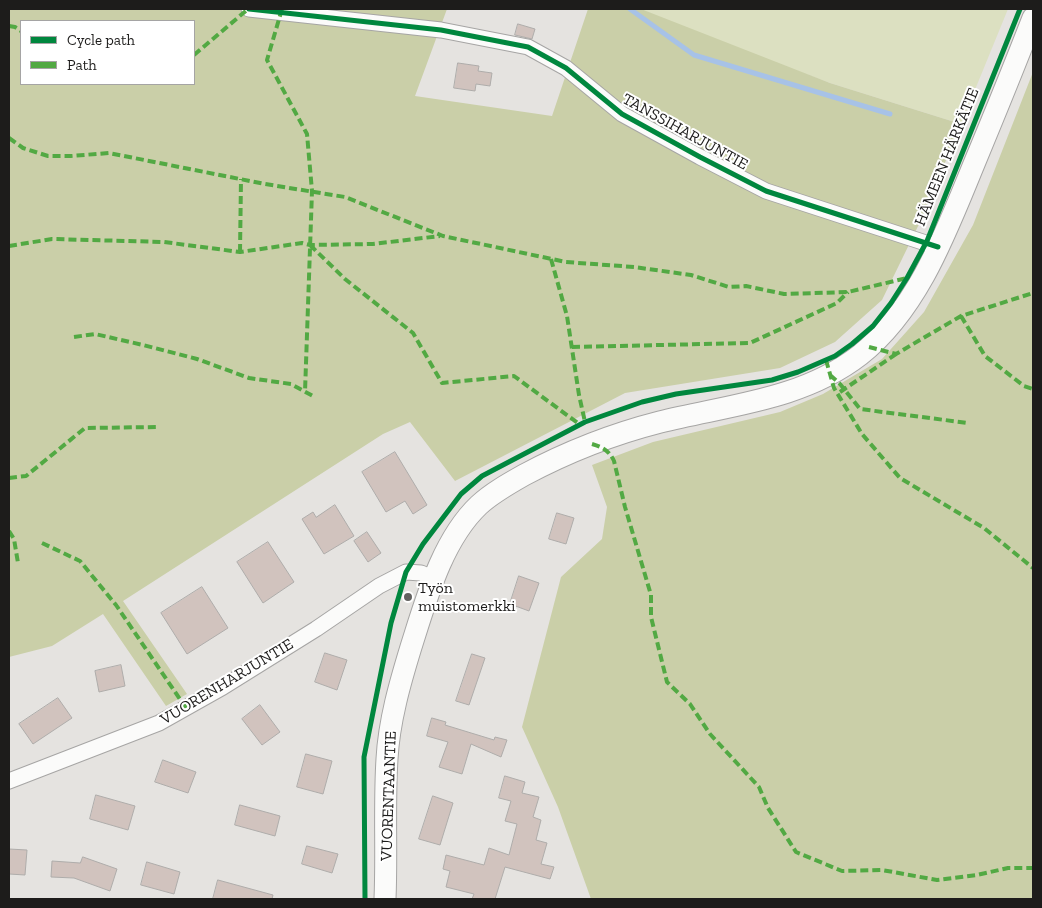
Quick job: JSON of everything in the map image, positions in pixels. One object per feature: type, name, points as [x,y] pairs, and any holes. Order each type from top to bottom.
[{"type":"main road","name":"HÄMEEN HÄRKÄTIE","points":[[434,579],[452,538],[479,505],[500,489],[539,467],[592,444],[636,428],[764,400],[830,375],[851,361],[883,334],[901,312],[918,286],[938,246],[972,170],[1033,18]]},
{"type":"main road","name":"VUORENTAANTIE","points":[[385,899],[387,758],[392,720],[400,684],[424,605],[434,579]]},
{"type":"street","name":"TANSSIHARJUNTIE","points":[[248,9],[441,30],[528,48],[566,68],[622,114],[700,158],[766,191],[938,246]]},
{"type":"street","name":"VUORENHARJUNTIE","points":[[9,781],[159,723],[249,671],[316,629],[379,586],[406,572],[421,572],[434,579]]},
{"type":"green space","points":[[9,9],[447,9],[415,96],[552,116],[588,9],[641,9],[830,83],[961,124],[922,218],[882,300],[835,342],[780,368],[625,393],[455,481],[410,422],[383,434],[123,601],[187,694],[166,706],[103,614],[52,646],[9,657]]},
{"type":"green space","points":[[630,9],[1008,9],[961,124],[830,83]]},
{"type":"green space","points":[[1033,72],[1033,899],[591,899],[558,807],[522,727],[561,577],[602,539],[607,507],[592,465],[653,442],[780,412],[823,394],[882,359],[924,312],[973,225]]},
{"type":"building","points":[[518,24],[535,29],[532,39],[515,35]]},
{"type":"building","points":[[458,63],[479,66],[478,71],[492,73],[490,86],[476,84],[475,91],[454,88]]},
{"type":"building","points":[[395,452],[427,505],[413,514],[405,501],[386,512],[362,472]]},
{"type":"building","points":[[335,505],[354,536],[324,554],[302,519],[313,512],[316,517]]},
{"type":"building","points":[[557,513],[574,518],[566,544],[549,539]]},
{"type":"building","points":[[367,532],[381,553],[368,562],[354,541]]},
{"type":"building","points":[[268,542],[294,582],[263,603],[237,562]]},
{"type":"building","points":[[519,576],[539,583],[529,611],[510,604]]},
{"type":"building","points":[[202,587],[228,628],[187,654],[161,613]]},
{"type":"building","points":[[325,653],[347,660],[337,690],[315,682]]},
{"type":"building","points":[[472,654],[485,658],[469,705],[456,701]]},
{"type":"building","points":[[121,665],[125,686],[99,692],[95,671]]},
{"type":"building","points":[[58,698],[72,718],[33,744],[19,724]]},
{"type":"building","points":[[260,705],[280,732],[262,745],[242,719]]},
{"type":"building","points":[[432,718],[446,722],[445,725],[494,740],[495,737],[507,740],[501,757],[471,744],[462,774],[439,767],[448,742],[427,736]]},
{"type":"building","points":[[306,754],[332,761],[323,794],[297,787]]},
{"type":"building","points":[[163,760],[196,772],[188,793],[155,782]]},
{"type":"building","points":[[505,776],[525,782],[522,793],[539,797],[533,817],[541,820],[536,840],[547,843],[541,864],[554,867],[550,879],[505,867],[495,899],[472,899],[474,894],[446,887],[450,871],[443,869],[446,855],[484,865],[489,848],[509,855],[517,824],[505,821],[511,801],[499,798]]},
{"type":"building","points":[[96,795],[135,806],[128,830],[90,819]]},
{"type":"building","points":[[433,796],[453,803],[440,845],[419,839]]},
{"type":"building","points":[[240,805],[280,816],[275,836],[235,825]]},
{"type":"building","points":[[307,846],[338,854],[332,873],[302,864]]},
{"type":"building","points":[[9,849],[27,850],[25,875],[9,874]]},
{"type":"building","points":[[83,857],[117,869],[110,891],[74,878],[51,877],[52,861],[80,863]]},
{"type":"building","points":[[147,862],[180,872],[174,894],[141,885]]},
{"type":"building","points":[[218,880],[273,895],[272,899],[213,899]]},
{"type":"waterway","points":[[630,9],[694,55],[890,114]]},
{"type":"marked path","points":[[195,54],[248,9]]},
{"type":"marked path","points":[[282,9],[267,60],[307,134],[312,191],[305,392]]},
{"type":"marked path","points":[[9,26],[20,30]]},
{"type":"marked path","points":[[9,138],[23,148],[48,156],[109,153],[265,184],[345,197],[443,236],[566,262],[634,267],[691,275],[729,287],[746,286],[784,294],[848,292],[907,278]]},
{"type":"marked path","points":[[240,252],[241,179]]},
{"type":"marked path","points":[[9,246],[52,239],[164,242],[240,252],[302,243],[310,245],[373,244],[440,236]]},
{"type":"marked path","points":[[310,245],[345,279],[413,333],[442,383],[514,376],[579,424]]},
{"type":"marked path","points":[[551,259],[567,316],[585,422]]},
{"type":"marked path","points":[[572,347],[750,343],[837,303],[848,292]]},
{"type":"marked path","points":[[869,347],[896,354],[961,316],[1033,293]]},
{"type":"marked path","points":[[961,316],[985,356],[1024,386],[1033,389]]},
{"type":"marked path","points":[[74,337],[95,334],[143,345],[197,359],[249,378],[291,384],[313,396]]},
{"type":"marked path","points":[[840,392],[896,354]]},
{"type":"marked path","points":[[826,360],[834,388],[862,434],[900,478],[984,528],[1033,568]]},
{"type":"marked path","points":[[830,375],[840,384],[860,409],[968,423]]},
{"type":"marked path","points":[[9,478],[26,476],[85,428],[158,427]]},
{"type":"marked path","points":[[592,444],[605,450],[614,461],[625,507],[651,595],[651,617],[667,682],[690,704],[710,734],[759,787],[768,808],[796,852],[842,871],[882,870],[937,880],[977,875],[1008,868],[1033,868]]},
{"type":"marked path","points":[[9,531],[14,539],[18,563]]},
{"type":"marked path","points":[[42,543],[80,561],[116,605],[186,708]]},
{"type":"cycle path","points":[[249,9],[441,30],[528,47],[566,68],[622,114],[766,191],[938,247]]},
{"type":"cycle path","points":[[365,899],[364,757],[391,623],[406,572],[423,544],[461,494],[482,476],[585,422],[642,402],[676,394],[772,380],[798,372],[835,356],[873,326],[907,278],[927,241],[1020,9]]},
{"type":"place","name":"Työn muistomerkki","points":[[408,597]]}]
